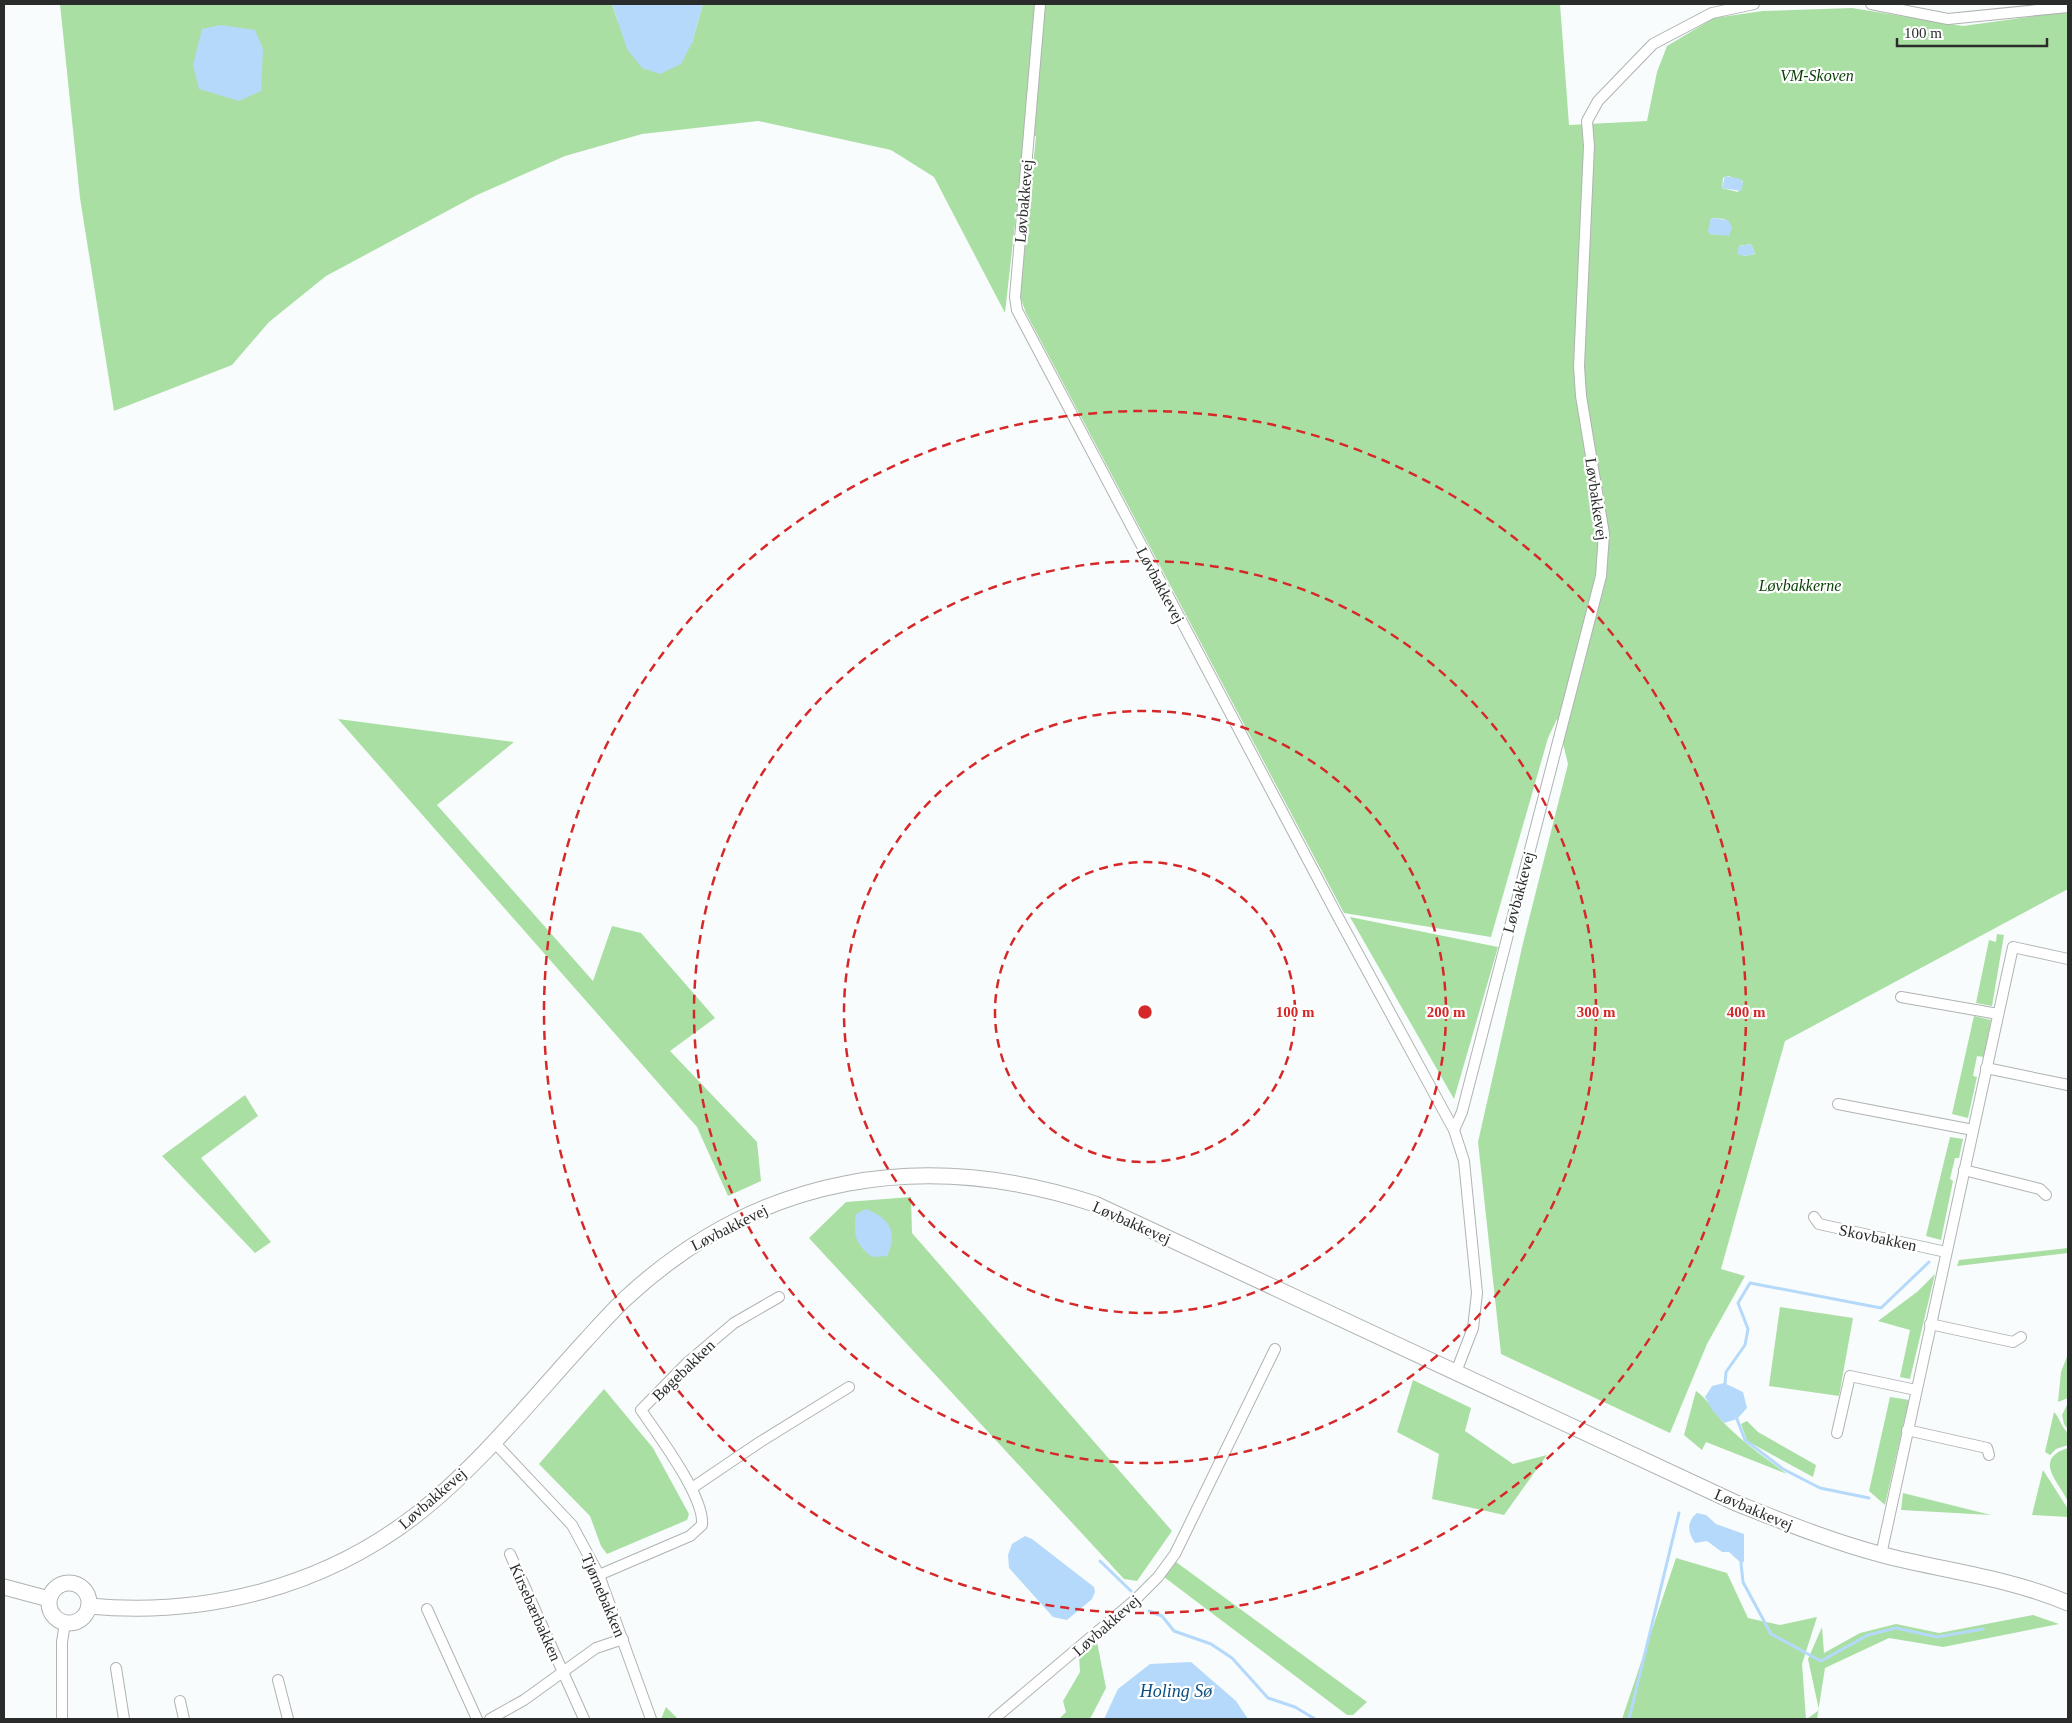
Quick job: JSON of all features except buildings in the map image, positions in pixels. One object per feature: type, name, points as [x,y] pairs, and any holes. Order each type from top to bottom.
[{"type":"street","name":"Løvbakkevej","points":[[1040,4],[1015,297],[1017,310],[1318,880],[1454,1130],[1464,1161],[1477,1293],[1473,1328],[1456,1372]]},
{"type":"street","name":"Løvbakkevej","points":[[1454,1130],[1462,1112],[1602,576],[1604,534],[1581,396],[1579,366],[1589,146],[1587,121],[1598,101],[1653,44],[1712,13],[1754,4]]},
{"type":"street","points":[[1870,4],[1948,19],[2068,7]]},
{"type":"street","points":[[1881,1555],[2013,947],[2068,959]]},
{"type":"street","points":[[1901,997],[1998,1014]]},
{"type":"street","points":[[1986,1068],[2068,1085]]},
{"type":"street","points":[[1838,1104],[1973,1130]]},
{"type":"street","points":[[1964,1170],[2040,1189],[2046,1195]]},
{"type":"street","name":"Løvbakkevej","points":[[89,1606],[152,1608],[199,1605],[244,1597],[306,1578],[379,1541],[418,1514],[453,1482],[624,1299],[669,1261],[704,1237],[748,1214],[786,1199],[864,1180],[912,1175],[956,1175],[997,1179],[1052,1190],[1095,1204],[1736,1503],[1797,1528],[1881,1555],[1947,1571],[1995,1579],[2068,1603]]},
{"type":"street","name":"Skovbakken","points":[[1814,1217],[1819,1224],[1946,1252]]},
{"type":"street","name":"Bøgebakken","points":[[599,1575],[690,1536],[702,1525],[703,1519],[692,1488],[641,1410],[688,1362],[734,1324],[779,1297]]},
{"type":"street","points":[[1930,1324],[2013,1342],[2021,1336]]},
{"type":"street","name":"Løvbakkevej","points":[[994,1719],[1097,1634],[1158,1577],[1175,1554],[1275,1349]]},
{"type":"street","points":[[1837,1433],[1850,1376],[1916,1390]]},
{"type":"street","points":[[692,1488],[760,1442],[849,1387]]},
{"type":"street","points":[[1907,1430],[1986,1448],[1989,1455]]},
{"type":"street","name":"Tjørnebakken","points":[[493,1441],[572,1525],[599,1575],[651,1719]]},
{"type":"street","name":"Kirsebærbakken","points":[[510,1554],[584,1719]]},
{"type":"street","points":[[72,1583],[85,1591],[89,1606],[81,1620],[65,1623],[52,1615],[49,1599],[57,1587],[72,1583]]},
{"type":"street","points":[[4,1587],[49,1599]]},
{"type":"street","points":[[427,1609],[477,1719]]},
{"type":"street","points":[[62,1719],[62,1642],[65,1623]]},
{"type":"street","name":"Kirsebærbakken","points":[[490,1719],[524,1700],[596,1648],[623,1639]]},
{"type":"street","points":[[116,1668],[124,1719]]},
{"type":"street","points":[[278,1680],[288,1719]]},
{"type":"street","points":[[180,1701],[184,1719]]},
{"type":"green space","name":"Løvbakkerne","points":[[60,4],[612,4],[618,22],[692,43],[703,4],[1560,4],[1569,125],[1647,121],[1657,72],[1667,46],[1714,18],[1763,11],[1852,8],[1963,26],[2068,10],[2068,889],[1785,1041],[1721,1269],[1745,1276],[1707,1344],[1670,1433],[1501,1354],[1478,1142],[1523,943],[1568,764],[1557,719],[1548,738],[1491,937],[1344,913],[1026,313],[1020,296],[1036,136],[1025,134],[1005,313],[934,177],[891,150],[758,121],[642,134],[565,156],[477,195],[326,276],[269,322],[232,365],[114,411],[80,198]],"holes":[[[1728,176],[1743,181],[1738,192],[1722,188],[1723,178]],[[1711,218],[1725,219],[1722,235],[1709,234]],[[1751,244],[1755,254],[1744,256],[1739,246]]]},
{"type":"green space","points":[[338,719],[514,742],[437,805],[593,981],[612,926],[641,933],[715,1018],[670,1051],[757,1142],[761,1181],[728,1196],[697,1127]]},
{"type":"green space","points":[[1350,917],[1498,947],[1454,1099]]},
{"type":"green space","points":[[1997,934],[2004,935],[1992,1006],[1976,1003],[1989,940],[1996,942]]},
{"type":"green space","points":[[1974,1016],[1991,1020],[1984,1057],[1977,1056],[1973,1076],[1977,1077],[1968,1118],[1952,1114]]},
{"type":"green space","points":[[245,1095],[258,1116],[201,1158],[271,1242],[255,1253],[162,1156]]},
{"type":"green space","points":[[1950,1137],[1963,1139],[1959,1158],[1955,1158],[1950,1179],[1953,1181],[1941,1240],[1926,1236]]},
{"type":"green space","points":[[911,1197],[912,1233],[1172,1531],[1137,1581],[1124,1579],[809,1238],[846,1202]]},
{"type":"green space","points":[[2068,1248],[2068,1253],[1957,1266],[1959,1260]]},
{"type":"green space","points":[[1935,1274],[1910,1379],[1900,1377],[1910,1330],[1878,1321],[1917,1292]]},
{"type":"green space","points":[[1780,1307],[1853,1318],[1839,1396],[1769,1386]]},
{"type":"green space","points":[[2068,1354],[2068,1398],[2058,1402],[2061,1372]]},
{"type":"green space","points":[[1413,1380],[1471,1408],[1465,1431],[1513,1464],[1547,1455],[1504,1515],[1432,1499],[1439,1454],[1397,1432]]},
{"type":"green space","points":[[604,1389],[653,1448],[689,1514],[687,1520],[607,1554],[601,1546],[590,1516],[539,1464]]},
{"type":"green space","points":[[1696,1391],[1732,1431],[1787,1474],[1706,1442],[1702,1450],[1684,1435]]},
{"type":"green space","points":[[1890,1397],[1909,1400],[1885,1505],[1869,1491]]},
{"type":"green space","points":[[2068,1403],[2068,1429],[2064,1424],[2062,1415]]},
{"type":"green space","points":[[2054,1412],[2068,1433],[2068,1445],[2056,1449],[2050,1455],[2045,1452]]},
{"type":"green space","points":[[1747,1421],[1758,1432],[1816,1465],[1813,1477],[1747,1441],[1741,1424]]},
{"type":"green space","points":[[2068,1448],[2068,1501],[2054,1478],[2050,1464],[2052,1458]]},
{"type":"green space","points":[[2043,1470],[2068,1509],[2068,1517],[2032,1515]]},
{"type":"green space","points":[[1903,1493],[1991,1515],[1901,1510]]},
{"type":"green space","points":[[1676,1558],[1727,1573],[1748,1618],[1780,1625],[1817,1617],[1802,1664],[1806,1719],[1622,1719]]},
{"type":"green space","points":[[1176,1562],[1367,1702],[1353,1715],[1347,1715],[1164,1577]]},
{"type":"green space","points":[[2033,1615],[2059,1624],[1943,1647],[1889,1638],[1825,1668],[1819,1708],[1808,1659],[1822,1627],[1824,1653],[1860,1633],[1896,1624],[1939,1633]]},
{"type":"green space","points":[[1097,1642],[1106,1688],[1090,1719],[1059,1719],[1066,1712],[1063,1701],[1080,1672],[1079,1656]]},
{"type":"green space","points":[[666,1707],[678,1719],[661,1719]]},
{"type":"green space","points":[[1818,1710],[1817,1719],[1807,1719]]},
{"type":"water","points":[[612,4],[703,4],[692,43],[681,64],[660,74],[642,68],[627,49]]},
{"type":"water","points":[[221,25],[255,30],[263,49],[261,91],[239,101],[199,89],[193,65],[202,29]]},
{"type":"water","points":[[1725,176],[1741,179],[1743,184],[1741,191],[1722,188]]},
{"type":"water","points":[[1711,218],[1728,220],[1732,227],[1729,236],[1709,234]]},
{"type":"water","points":[[1751,244],[1755,254],[1744,256],[1737,254],[1739,246]]},
{"type":"water","points":[[866,1209],[881,1217],[890,1227],[892,1240],[887,1256],[872,1257],[862,1248],[856,1238],[856,1214]]},
{"type":"water","points":[[1724,1383],[1743,1392],[1747,1408],[1737,1419],[1724,1423],[1712,1410],[1705,1397],[1712,1386]]},
{"type":"water","points":[[1697,1513],[1706,1515],[1716,1524],[1744,1534],[1744,1562],[1741,1563],[1729,1552],[1722,1552],[1707,1541],[1695,1543],[1689,1528],[1693,1516]]},
{"type":"water","points":[[1025,1536],[1032,1539],[1094,1587],[1095,1592],[1092,1599],[1067,1620],[1053,1617],[1009,1568],[1008,1555],[1012,1544]]},
{"type":"water","name":"Holing Sø","points":[[1191,1662],[1236,1701],[1248,1719],[1104,1719],[1118,1689],[1150,1664]]},
{"type":"waterway","points":[[1725,1384],[1726,1372],[1745,1345],[1748,1329],[1738,1303],[1750,1283],[1881,1308],[1929,1262]]},
{"type":"waterway","points":[[1737,1419],[1745,1440],[1783,1469],[1820,1488],[1869,1498]]},
{"type":"waterway","points":[[1629,1719],[1679,1513]]},
{"type":"waterway","points":[[1100,1561],[1131,1591]]},
{"type":"waterway","points":[[1741,1563],[1743,1582],[1771,1634],[1821,1661],[1868,1635],[1896,1628],[1937,1637],[1983,1629]]},
{"type":"waterway","points":[[1149,1611],[1162,1616],[1174,1631],[1211,1644],[1232,1658],[1268,1698],[1295,1707],[1315,1719]]},
{"type":"park label","name":"VM-Skoven","points":[[1817,75]]}]
